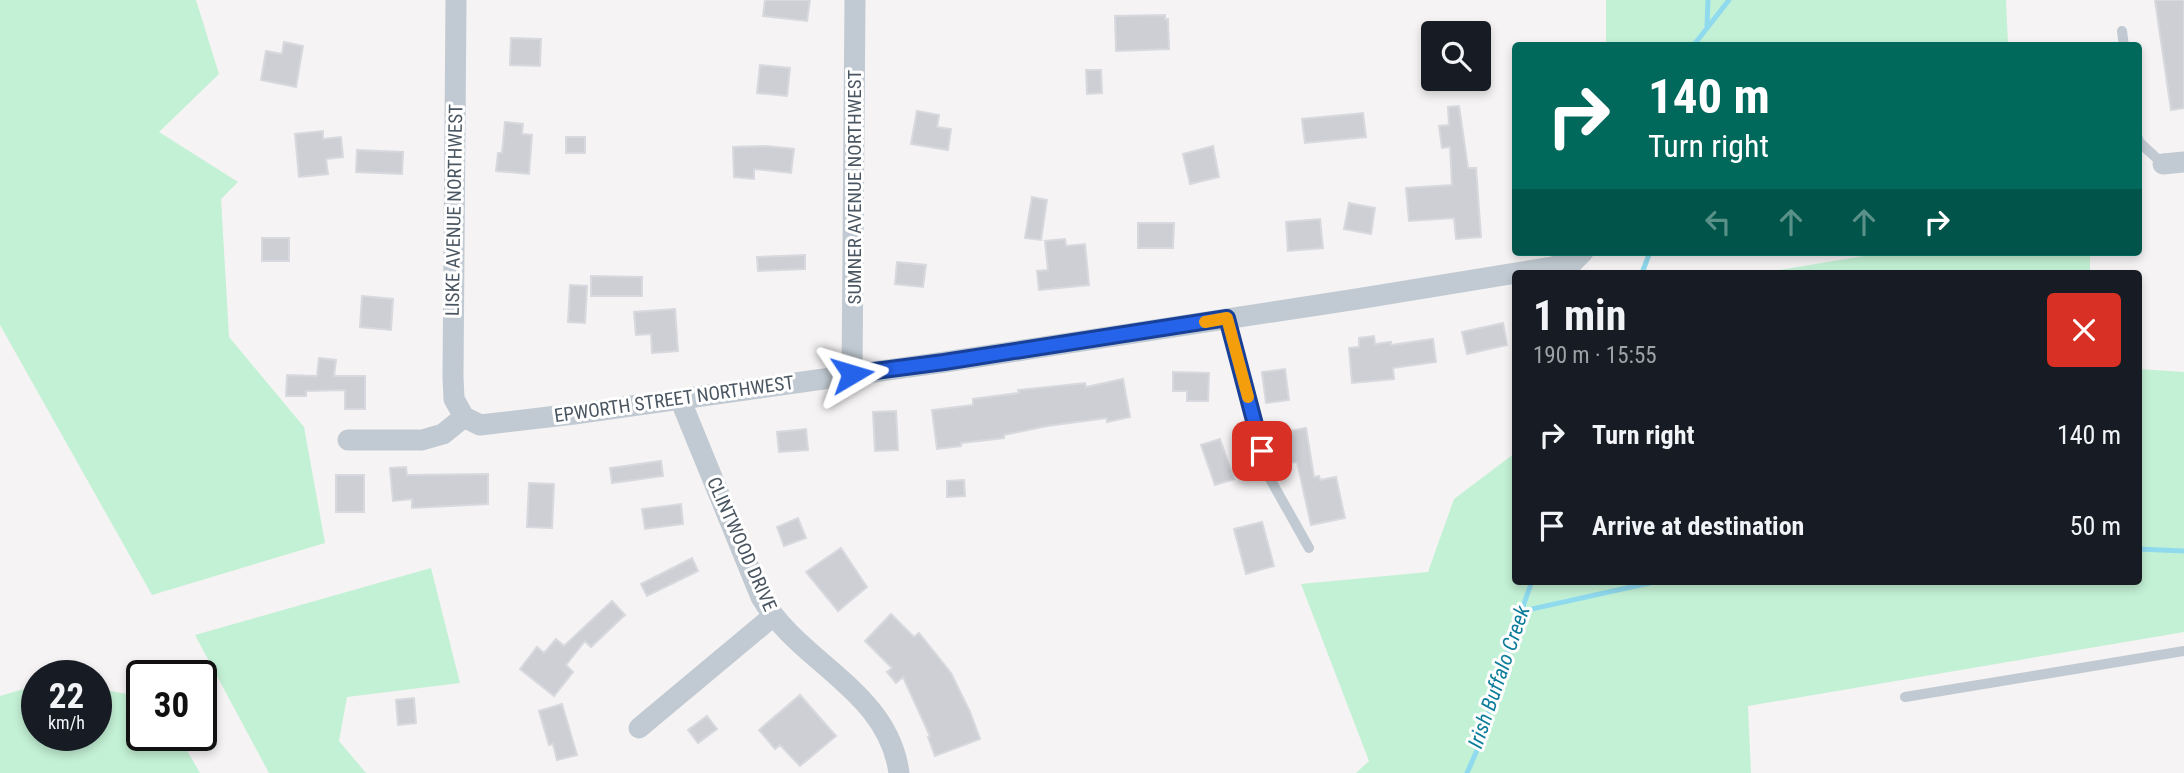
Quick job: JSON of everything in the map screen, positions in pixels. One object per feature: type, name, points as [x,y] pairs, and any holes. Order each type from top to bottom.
[{"type":"street","name":"LISKE AVENUE NORTHWEST","points":[[456,0],[453,377],[454,399],[464,417]]},
{"type":"street","name":"SUMNER AVENUE NORTHWEST","points":[[852,374],[855,0]]},
{"type":"street","name":"EPWORTH STREET NORTHWEST","points":[[1533,270],[1573,262],[1579,256]]},
{"type":"street","name":"EPWORTH STREET NORTHWEST","points":[[464,417],[480,425],[680,399],[944,362],[1512,273]]},
{"type":"street","name":"CLINTWOOD DRIVE","points":[[680,399],[761,597],[772,617],[863,699],[881,723],[897,758],[899,773]]},
{"type":"street","points":[[348,440],[422,440],[443,434],[464,417]]},
{"type":"street","points":[[639,728],[772,617]]},
{"type":"lane","points":[[2122,31],[2123,42]]},
{"type":"lane","points":[[2142,144],[2173,163]]},
{"type":"lane","points":[[1227,318],[1269,477],[1309,548]]},
{"type":"lane","points":[[1905,697],[2184,651]]},
{"type":"green space","points":[[0,0],[196,0],[219,74],[159,132],[238,182],[221,199],[229,337],[304,427],[325,543],[152,595],[0,325]]},
{"type":"green space","points":[[1606,0],[2006,0],[2008,42],[1606,42]]},
{"type":"green space","points":[[1864,256],[2090,256],[2090,270],[1779,270]]},
{"type":"green space","points":[[2142,369],[2184,372],[2184,632],[1748,706],[1751,773],[1356,773],[1369,761],[1301,584],[1428,572],[1454,499],[1512,455],[1512,585],[2142,585]]},
{"type":"green space","points":[[431,568],[460,683],[347,697],[339,741],[366,773],[269,773],[217,676],[217,660],[208,660],[195,635]]},
{"type":"green space","points":[[21,690],[21,751],[112,751],[112,691],[126,694],[126,751],[187,751],[200,773],[0,773],[0,696]]},
{"type":"building","points":[[765,0],[810,0],[807,21],[763,16]]},
{"type":"building","points":[[2155,0],[2184,0],[2184,108],[2171,110]]},
{"type":"building","points":[[1165,15],[1165,19],[1168,19],[1169,49],[1116,51],[1115,16]]},
{"type":"building","points":[[511,38],[541,39],[540,66],[510,65]]},
{"type":"building","points":[[284,42],[303,46],[296,87],[261,80],[266,51],[282,54]]},
{"type":"building","points":[[760,65],[790,68],[787,96],[757,93]]},
{"type":"building","points":[[1086,70],[1101,70],[1102,93],[1087,94]]},
{"type":"building","points":[[1459,106],[1468,168],[1476,168],[1481,237],[1456,239],[1454,218],[1409,221],[1406,188],[1452,185],[1450,147],[1442,148],[1439,126],[1449,125],[1448,107]]},
{"type":"building","points":[[917,111],[939,115],[937,127],[951,129],[948,150],[911,144]]},
{"type":"building","points":[[1363,113],[1366,137],[1305,143],[1302,119]]},
{"type":"building","points":[[505,122],[523,124],[522,134],[532,135],[529,174],[496,171],[498,153],[502,153]]},
{"type":"building","points":[[323,131],[323,139],[341,137],[343,157],[326,159],[328,174],[299,177],[295,134]]},
{"type":"building","points":[[566,137],[585,137],[585,153],[566,153]]},
{"type":"building","points":[[1213,146],[1219,177],[1190,184],[1183,154]]},
{"type":"building","points":[[733,147],[794,149],[791,173],[754,169],[754,179],[734,177]]},
{"type":"building","points":[[357,150],[403,152],[402,174],[356,172]]},
{"type":"building","points":[[1032,197],[1047,200],[1041,240],[1025,238]]},
{"type":"building","points":[[1349,203],[1375,208],[1371,234],[1344,229]]},
{"type":"building","points":[[1320,219],[1323,248],[1288,251],[1286,222]]},
{"type":"building","points":[[1138,223],[1174,223],[1173,248],[1138,248]]},
{"type":"building","points":[[262,238],[289,238],[289,261],[262,261]]},
{"type":"building","points":[[1065,239],[1066,246],[1085,244],[1089,285],[1039,290],[1037,271],[1048,270],[1045,241]]},
{"type":"building","points":[[805,255],[805,269],[758,271],[757,257]]},
{"type":"building","points":[[897,262],[926,265],[923,287],[895,284]]},
{"type":"building","points":[[591,276],[642,277],[642,296],[591,296]]},
{"type":"building","points":[[570,285],[587,286],[585,323],[568,322]]},
{"type":"building","points":[[362,296],[393,299],[391,330],[360,327]]},
{"type":"building","points":[[675,309],[678,351],[652,353],[651,334],[636,335],[634,312]]},
{"type":"building","points":[[1503,323],[1507,345],[1467,354],[1462,332]]},
{"type":"building","points":[[1374,336],[1375,344],[1391,342],[1391,345],[1433,339],[1436,362],[1393,368],[1394,379],[1352,383],[1349,348],[1359,347],[1359,338]]},
{"type":"building","points":[[319,358],[336,360],[334,376],[365,376],[365,409],[345,409],[345,390],[306,391],[306,396],[286,396],[287,375],[317,376]]},
{"type":"building","points":[[1285,369],[1289,400],[1266,403],[1262,372]]},
{"type":"building","points":[[1173,372],[1209,373],[1208,401],[1187,401],[1187,391],[1173,391]]},
{"type":"building","points":[[1123,379],[1130,417],[1107,422],[1107,418],[1047,426],[1004,435],[1004,438],[937,449],[932,410],[973,405],[973,399],[1019,393],[1018,390],[1085,383],[1086,387]]},
{"type":"building","points":[[896,411],[898,450],[875,451],[873,412]]},
{"type":"building","points":[[1306,428],[1314,477],[1319,476],[1320,480],[1336,477],[1345,518],[1311,525],[1297,462],[1289,463],[1284,432]]},
{"type":"building","points":[[806,429],[808,450],[779,452],[777,432]]},
{"type":"building","points":[[1220,439],[1234,479],[1215,485],[1201,445]]},
{"type":"building","points":[[661,461],[663,476],[612,483],[610,468]]},
{"type":"building","points":[[406,467],[407,475],[488,474],[488,504],[412,508],[412,499],[393,501],[390,468]]},
{"type":"building","points":[[336,475],[364,475],[364,512],[336,512]]},
{"type":"building","points":[[964,480],[965,496],[947,497],[947,481]]},
{"type":"building","points":[[529,483],[554,484],[552,528],[527,527]]},
{"type":"building","points":[[681,504],[683,524],[645,529],[642,509]]},
{"type":"building","points":[[798,518],[806,538],[784,546],[777,527]]},
{"type":"building","points":[[1262,522],[1274,566],[1246,574],[1234,529]]},
{"type":"building","points":[[841,548],[867,587],[838,611],[806,572]]},
{"type":"building","points":[[692,558],[698,571],[647,596],[641,584]]},
{"type":"building","points":[[612,601],[625,615],[591,647],[585,641],[566,665],[573,672],[554,696],[520,669],[537,647],[544,653],[556,639],[564,646]]},
{"type":"building","points":[[891,614],[914,637],[919,633],[951,673],[980,739],[935,756],[928,737],[930,736],[903,677],[896,683],[887,672],[892,668],[865,641]]},
{"type":"building","points":[[800,695],[836,736],[800,766],[780,745],[775,749],[759,730]]},
{"type":"building","points":[[414,698],[416,723],[398,725],[396,700]]},
{"type":"building","points":[[562,704],[577,755],[557,760],[553,744],[549,745],[539,711]]},
{"type":"building","points":[[707,716],[717,729],[698,743],[688,730]]},
{"type":"waterway","points":[[1707,26],[1708,0]]},
{"type":"waterway","name":"Irish Buffalo Creek","points":[[1696,42],[1729,0]]},
{"type":"waterway","name":"Irish Buffalo Creek","points":[[1643,270],[1648,256]]},
{"type":"waterway","points":[[2142,549],[2184,551]]},
{"type":"waterway","name":"Irish Buffalo Creek","points":[[1467,773],[1478,748],[1531,585]]},
{"type":"waterway","points":[[1523,611],[1640,585]]},
{"type":"slow traffic","points":[[1205,322],[1227,318],[1248,397]]},
{"type":"route","points":[[852,374],[1227,318],[1262,451]]}]
